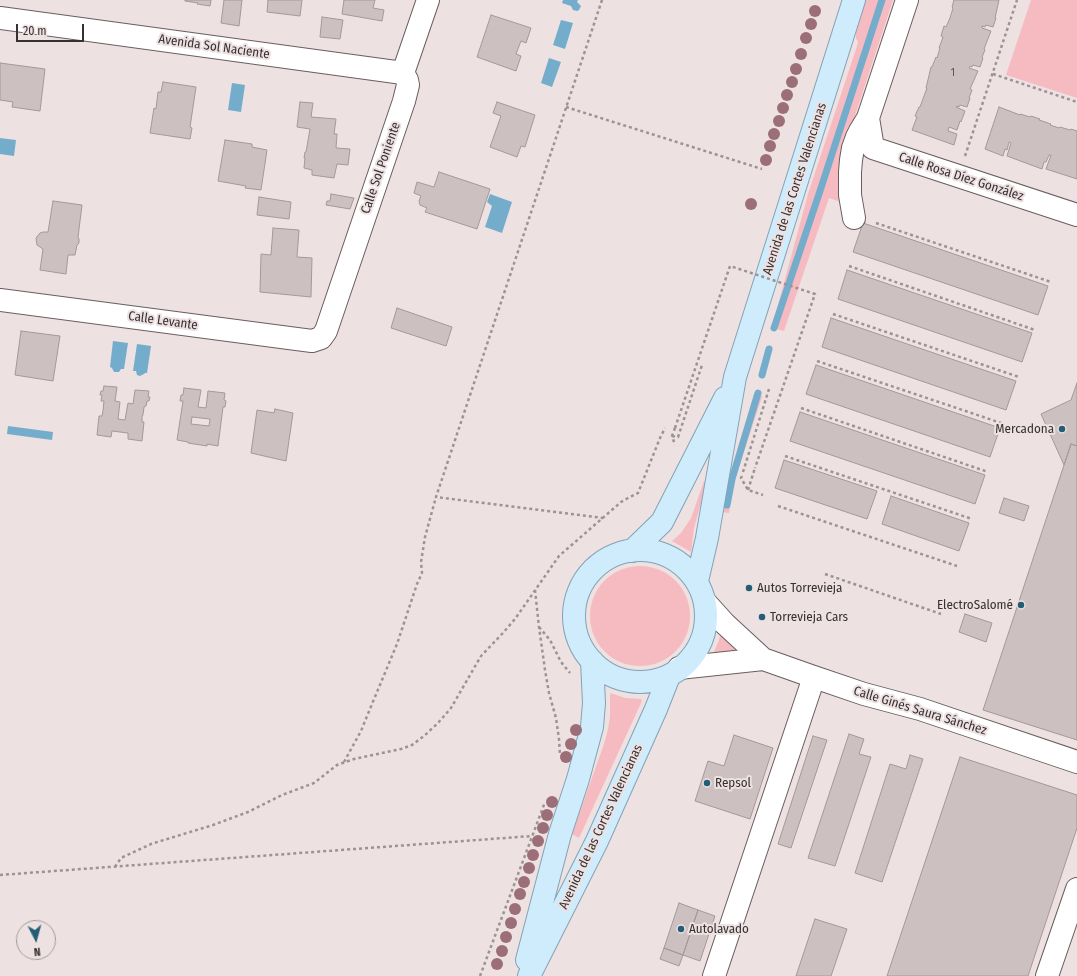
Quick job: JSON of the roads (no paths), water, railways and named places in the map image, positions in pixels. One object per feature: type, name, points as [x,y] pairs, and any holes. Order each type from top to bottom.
[{"type":"main road","name":"Avenida de las Cortes Valencianas","points":[[697,581],[708,538],[735,377],[854,0]]},
{"type":"main road","name":"Avenida de las Cortes Valencianas","points":[[632,550],[662,522],[735,377]]},
{"type":"main road","points":[[632,550],[657,552],[680,563],[697,581],[705,602],[706,624],[700,645],[687,663],[674,672],[653,681],[636,682],[620,679],[604,672],[592,661],[580,644],[574,624],[575,603],[582,584],[595,568],[612,556],[632,550]]},
{"type":"main road","name":"Avenida de las Cortes Valencianas","points":[[523,976],[560,834],[578,779],[592,727],[594,703],[592,661]]},
{"type":"main road","name":"Avenida de las Cortes Valencianas","points":[[529,976],[597,841],[674,672]]},
{"type":"street","name":"Calle Sol Poniente","points":[[324,335],[404,101],[408,85],[403,74],[428,0]]},
{"type":"street","points":[[863,220],[850,195],[851,160],[857,137],[868,118],[907,0]]},
{"type":"street","name":"Avenida Sol Naciente","points":[[0,18],[403,74]]},
{"type":"street","name":"Calle Rosa Díez González","points":[[868,118],[873,148],[1077,215]]},
{"type":"street","name":"Calle Levante","points":[[0,300],[312,341],[321,338],[324,335]]},
{"type":"street","points":[[705,602],[724,623],[763,659]]},
{"type":"street","points":[[674,672],[763,659]]},
{"type":"street","name":"Calle Ginés Saura Sánchez","points":[[763,659],[864,694],[920,709],[1077,762]]},
{"type":"street","points":[[714,976],[814,677]]},
{"type":"street","points":[[1047,976],[1077,889]]},
{"type":"water","points":[[563,0],[578,0],[577,2],[581,6],[577,11],[573,10],[571,6],[562,3]]},
{"type":"water","points":[[561,20],[573,23],[565,49],[553,45]]},
{"type":"water","points":[[549,58],[561,62],[552,87],[541,83]]},
{"type":"water","points":[[232,83],[245,85],[241,112],[228,110]]},
{"type":"water","points":[[0,138],[16,140],[14,156],[0,154]]},
{"type":"water","points":[[490,194],[512,202],[502,233],[485,227],[492,206],[487,202]]},
{"type":"water","points":[[113,341],[128,343],[124,369],[121,369],[119,372],[114,372],[110,367]]},
{"type":"water","points":[[137,344],[151,346],[147,373],[140,376],[137,375],[136,371],[133,371]]},
{"type":"water","points":[[8,426],[53,432],[52,440],[7,434]]},
{"type":"waterway","points":[[774,328],[882,0]]},
{"type":"waterway","points":[[762,375],[769,349]]},
{"type":"waterway","points":[[727,505],[732,479],[758,393]]},
{"type":"place","name":"Mercadona","points":[[1062,429]]},
{"type":"place","name":"Autos Torrevieja","points":[[749,588]]},
{"type":"place","name":"ElectroSalomé","points":[[1021,605]]},
{"type":"place","name":"Torrevieja Cars","points":[[762,617]]},
{"type":"place","name":"Repsol","points":[[707,783]]},
{"type":"place","name":"Autolavado","points":[[681,929]]}]
